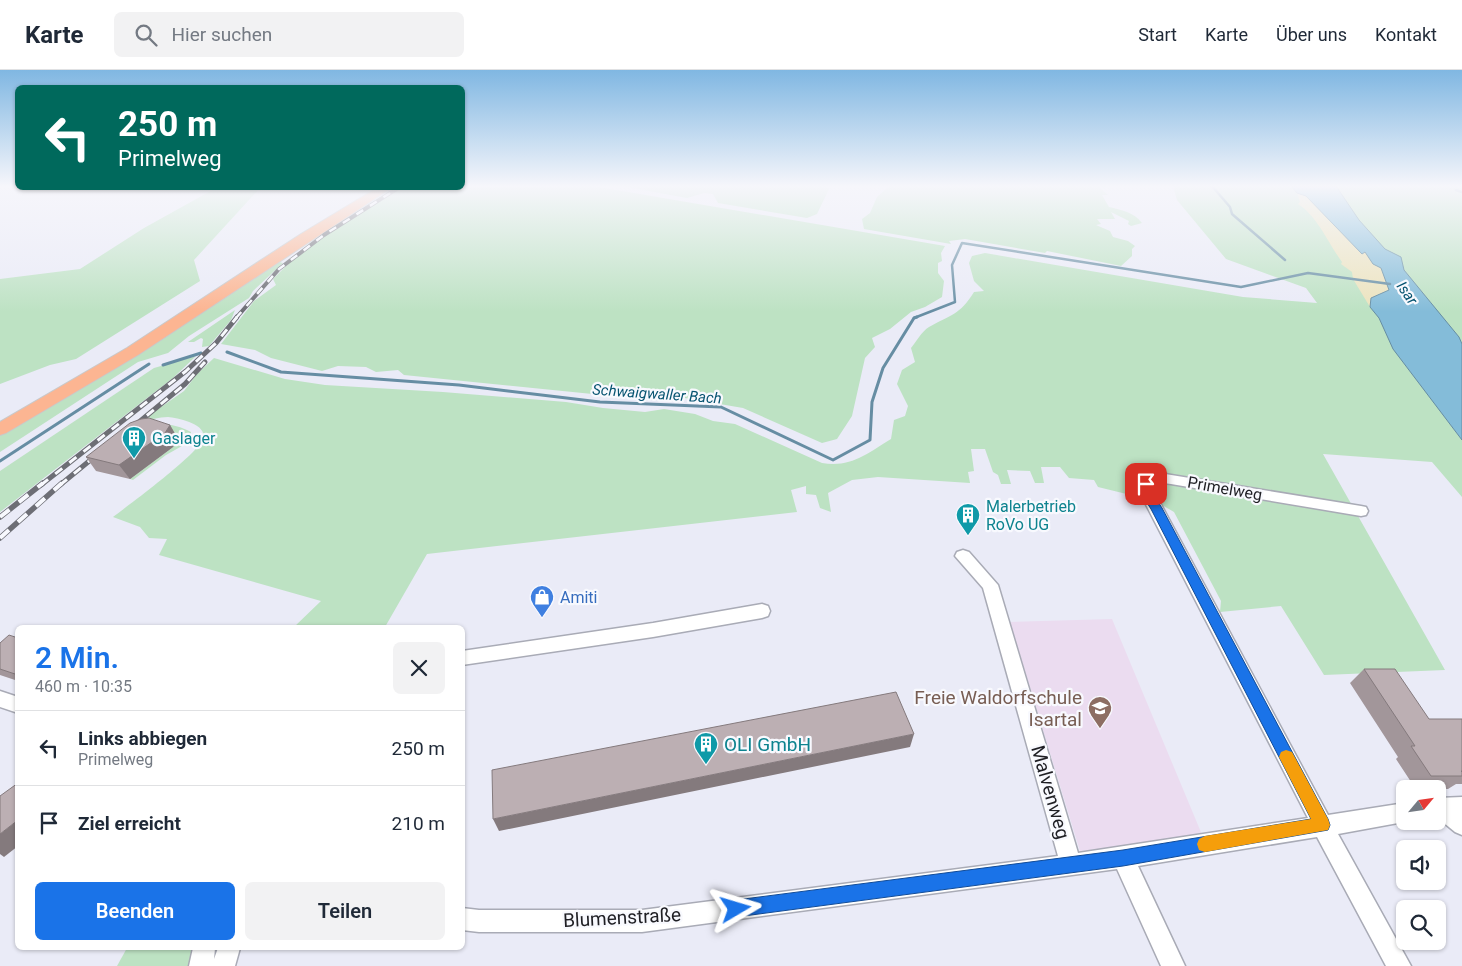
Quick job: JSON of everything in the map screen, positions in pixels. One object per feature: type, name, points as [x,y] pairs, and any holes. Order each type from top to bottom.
[{"type":"main road","points":[[0,419],[89,369],[309,228]]},
{"type":"main road","points":[[0,429],[98,373],[320,228]]},
{"type":"street","name":"Primelweg","points":[[1322,825],[1145,487],[1148,480],[1154,477],[1361,511]]},
{"type":"street","name":"Malvenweg","points":[[963,556],[990,585],[1046,773],[1071,865]]},
{"type":"street","points":[[465,658],[653,630],[762,611]]},
{"type":"street","points":[[0,699],[15,704]]},
{"type":"street","points":[[1446,808],[1462,807]]},
{"type":"street","name":"Blumenstraße","points":[[465,919],[479,921],[642,921],[1123,858],[1396,813]]},
{"type":"street","points":[[1446,813],[1462,825]]},
{"type":"street","points":[[1322,825],[1399,966]]},
{"type":"street","points":[[1123,858],[1173,966]]},
{"type":"street","points":[[201,966],[204,950]]},
{"type":"street","points":[[223,966],[228,950]]},
{"type":"shaded area","name":"Freie Waldorfschule Isartal","points":[[1112,619],[1203,837],[1080,851],[1010,622]]},
{"type":"green space","points":[[144,228],[224,228],[194,260],[200,281],[76,359],[50,365],[0,384],[0,279],[80,269]]},
{"type":"green space","points":[[336,228],[838,228],[945,246],[941,253],[942,261],[938,263],[938,273],[944,281],[942,297],[925,307],[911,312],[890,329],[872,338],[875,347],[865,358],[852,416],[837,439],[822,443],[743,408],[679,397],[664,396],[652,400],[404,375],[398,370],[376,372],[366,367],[338,366],[322,371],[271,358],[255,350],[221,344],[254,301],[276,285],[273,279],[292,260]]},
{"type":"green space","points":[[1103,228],[1110,231],[1113,237],[1128,241],[1135,246],[1132,249],[1132,256],[1121,266],[1047,251],[1045,253],[965,239],[949,241],[951,244],[864,229]]},
{"type":"green space","points":[[1200,228],[1462,228],[1462,433],[1445,417],[1462,440],[1462,497],[1432,462],[1323,454],[1445,670],[1324,675],[1281,606],[1220,612],[1221,601],[1174,512],[1155,501],[1098,487],[1094,480],[1069,478],[1060,467],[1041,467],[1044,483],[1035,483],[1030,471],[1007,470],[1011,484],[1001,484],[998,475],[993,472],[985,449],[971,449],[974,471],[968,472],[970,483],[878,477],[852,480],[828,493],[831,512],[820,508],[816,495],[806,494],[806,486],[791,490],[797,512],[427,554],[386,625],[296,625],[321,601],[159,555],[167,539],[149,538],[140,527],[113,517],[177,467],[203,439],[201,429],[185,420],[161,417],[141,421],[184,391],[197,374],[214,358],[285,379],[325,385],[566,402],[645,412],[664,409],[695,414],[713,421],[735,424],[822,463],[832,464],[859,458],[891,439],[894,420],[905,416],[908,406],[897,384],[902,370],[915,362],[911,348],[926,329],[959,310],[974,292],[984,291],[974,281],[969,263],[972,256],[985,253],[1243,297],[1317,303],[1306,288],[1226,259]]},
{"type":"green space","points":[[279,262],[283,263],[253,291],[249,298],[189,336],[168,353],[138,362],[0,452],[0,435]]},
{"type":"green space","points":[[235,310],[231,320],[209,346],[202,347],[203,339],[201,338],[194,342],[188,342]]},
{"type":"green space","points":[[196,356],[173,378],[0,512],[0,471],[154,368]]},
{"type":"green space","points":[[161,424],[176,426],[191,432],[191,441],[166,455],[133,480],[130,479],[173,447],[176,442]]},
{"type":"green space","points":[[126,950],[193,950],[192,966],[117,966]]},
{"type":"sand","points":[[1320,228],[1337,228],[1362,253],[1365,251],[1373,264],[1381,268],[1389,290],[1371,298],[1370,307],[1353,279],[1352,272],[1341,264],[1342,262]]},
{"type":"water","name":"Isar","points":[[1337,228],[1366,228],[1385,249],[1401,257],[1404,270],[1459,337],[1462,344],[1462,440],[1393,349],[1379,318],[1370,307],[1371,298],[1389,290],[1381,268],[1373,264],[1365,252],[1362,254]]},
{"type":"building","points":[[149,418],[170,425],[165,433],[119,465],[86,457],[130,423]]},
{"type":"building","points":[[9,635],[15,637],[15,674],[0,669],[0,643]]},
{"type":"building","points":[[1364,669],[1395,669],[1429,719],[1462,719],[1462,776],[1431,776],[1411,746],[1415,746]]},
{"type":"building","name":"OLI GmbH","points":[[896,692],[914,734],[493,819],[492,770]]},
{"type":"building","points":[[15,785],[15,822],[0,834],[0,796]]},
{"type":"waterway","points":[[1248,228],[1285,260]]},
{"type":"waterway","name":"Schwaigwaller Bach","points":[[914,318],[955,302],[952,265],[962,243],[1241,287],[1308,273],[1390,284]]},
{"type":"waterway","name":"Schwaigwaller Bach","points":[[227,352],[281,372],[459,385],[600,402],[721,407],[833,460],[870,440],[872,402],[883,368],[914,318]]},
{"type":"waterway","name":"Schwaigwaller Bach","points":[[163,365],[201,353]]},
{"type":"waterway","name":"Schwaigwaller Bach","points":[[0,461],[149,364]]},
{"type":"railway","points":[[236,318],[279,269],[335,228]]},
{"type":"railway","points":[[41,485],[186,371],[216,343],[237,317]]},
{"type":"railway","points":[[133,427],[185,384],[205,362]]},
{"type":"railway","points":[[60,485],[99,453]]},
{"type":"railway","points":[[0,517],[43,483]]},
{"type":"railway","points":[[0,538],[62,483]]},
{"type":"slow traffic","points":[[1205,844],[1322,825],[1286,757]]},
{"type":"place","name":"Gaslager","points":[[134,459]]},
{"type":"place","name":"Malerbetrieb RoVo UG","points":[[968,536]]},
{"type":"place","name":"Amiti","points":[[542,618]]},
{"type":"place","name":"Freie Waldorfschule Isartal","points":[[1100,729]]},
{"type":"place","name":"OLI GmbH","points":[[706,765]]},
{"type":"route","points":[[736,909],[1123,858],[1322,825],[1146,492],[1146,484]]}]
